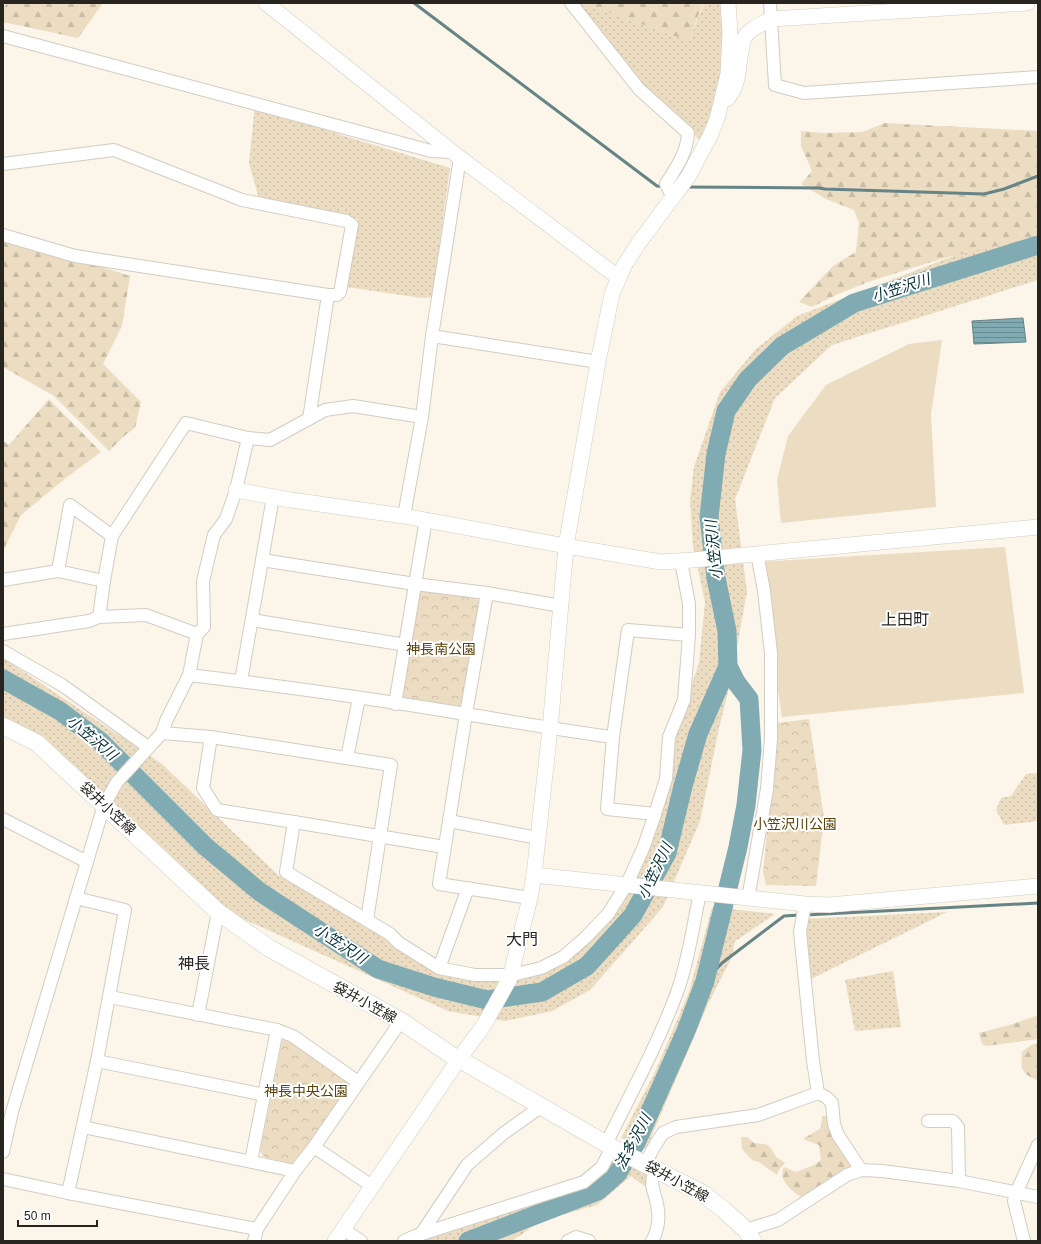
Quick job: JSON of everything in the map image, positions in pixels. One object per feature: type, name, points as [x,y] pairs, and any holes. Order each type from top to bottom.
[{"type":"main road","name":"袋井小笠線","points":[[3,726],[37,743],[218,912],[269,948],[401,1022],[451,1055],[611,1147],[702,1193],[724,1210],[749,1236]]},
{"type":"street","points":[[266,3],[456,155],[619,278]]},
{"type":"street","points":[[571,3],[639,89],[688,133],[688,143],[683,157],[666,184],[673,198]]},
{"type":"street","points":[[361,1241],[339,1235],[484,1024],[511,976],[530,898],[534,875],[550,729],[566,546],[598,362],[612,294],[624,266],[638,244],[688,177],[713,130],[728,74],[730,32],[728,3]]},
{"type":"street","points":[[770,3],[775,85],[804,93],[1038,78]]},
{"type":"street","points":[[720,106],[733,92],[738,80],[739,55],[744,38],[753,28],[772,19],[1027,3]]},
{"type":"street","points":[[3,34],[431,151],[456,155]]},
{"type":"street","points":[[3,164],[114,150],[242,200],[346,221],[352,225],[340,292],[337,295],[328,295],[75,256],[3,235]]},
{"type":"street","points":[[404,516],[422,417],[456,155]]},
{"type":"street","points":[[309,420],[328,295]]},
{"type":"street","points":[[432,336],[598,362]]},
{"type":"street","points":[[99,617],[112,536],[186,423],[248,438],[270,440],[325,410],[353,406],[422,417]]},
{"type":"street","points":[[3,1152],[7,1112],[76,898],[104,805],[117,782],[162,733],[166,721],[189,675],[197,634],[204,627],[203,581],[214,535],[226,519],[236,490],[248,438]]},
{"type":"street","points":[[236,490],[273,497],[426,519],[566,546],[661,562],[1038,527]]},
{"type":"street","points":[[241,681],[273,497]]},
{"type":"street","points":[[58,572],[70,504],[112,536]]},
{"type":"street","points":[[395,704],[426,519]]},
{"type":"street","points":[[745,898],[767,789],[771,739],[771,653],[764,591],[754,554]]},
{"type":"street","points":[[262,560],[415,584],[487,593],[561,606]]},
{"type":"street","points":[[294,822],[286,872],[390,934],[399,943],[439,968],[475,975],[511,976],[541,968],[563,957],[585,938],[608,914],[629,885],[666,780],[668,737],[684,700],[689,635],[687,560]]},
{"type":"street","points":[[3,580],[58,572],[104,581]]},
{"type":"street","points":[[487,593],[448,820],[439,884],[530,898]]},
{"type":"street","points":[[3,634],[89,621],[99,617],[146,615],[197,634]]},
{"type":"street","points":[[252,620],[406,645]]},
{"type":"street","points":[[655,814],[607,808],[613,737],[628,630],[689,635]]},
{"type":"street","points":[[3,651],[62,685],[146,749]]},
{"type":"street","points":[[189,675],[359,698],[466,714],[550,729],[613,737]]},
{"type":"street","points":[[347,758],[359,698]]},
{"type":"street","points":[[162,733],[211,737],[390,765],[367,920]]},
{"type":"street","points":[[211,737],[203,788],[217,810],[444,847]]},
{"type":"street","points":[[3,819],[87,862]]},
{"type":"street","points":[[448,820],[538,838]]},
{"type":"street","points":[[534,875],[705,894],[829,905],[1038,886]]},
{"type":"street","points":[[439,968],[468,888]]},
{"type":"street","points":[[404,1241],[421,1234],[584,1182],[602,1168],[677,993],[705,894]]},
{"type":"street","points":[[68,1193],[110,998],[125,910],[76,898]]},
{"type":"street","points":[[805,904],[800,932],[812,1053],[818,1093]]},
{"type":"street","points":[[198,1015],[218,912]]},
{"type":"street","points":[[110,998],[277,1030],[293,1036],[358,1082]]},
{"type":"street","points":[[254,1241],[256,1229],[295,1171],[314,1147],[401,1022]]},
{"type":"street","points":[[251,1161],[277,1030]]},
{"type":"street","points":[[97,1061],[265,1094]]},
{"type":"street","points":[[652,1241],[659,1222],[658,1206],[652,1187],[652,1178],[647,1165],[654,1147],[663,1134],[676,1127],[758,1115],[818,1093],[826,1097],[832,1103],[834,1124],[838,1135],[861,1170]]},
{"type":"street","points":[[421,1234],[467,1165],[504,1133],[542,1106]]},
{"type":"street","points":[[928,1121],[953,1121],[958,1127],[959,1181]]},
{"type":"street","points":[[83,1127],[295,1171]]},
{"type":"street","points":[[1024,1241],[1014,1200],[1038,1145]]},
{"type":"street","points":[[314,1147],[372,1186]]},
{"type":"street","points":[[749,1236],[778,1220],[847,1175],[861,1170],[882,1171],[959,1181],[1038,1197]]},
{"type":"street","points":[[3,1179],[256,1229]]},
{"type":"street","points":[[568,1241],[576,1237],[589,1241]]},
{"type":"green space","points":[[7,3],[103,3],[78,38],[3,22],[3,8]]},
{"type":"green space","points":[[571,3],[582,3],[689,41],[704,3],[727,3],[727,77],[706,145],[634,83]]},
{"type":"green space","points":[[582,3],[703,3],[689,41]]},
{"type":"green space","points":[[255,104],[341,135],[450,168],[432,297],[422,298],[347,287],[358,219],[259,199],[249,163]]},
{"type":"green space","points":[[885,123],[1038,131],[1038,236],[944,258],[871,281],[838,294],[812,307],[799,302],[833,266],[856,252],[859,223],[854,210],[826,199],[801,184],[812,171],[801,146],[801,131],[823,133],[862,132]]},
{"type":"green space","points":[[1038,229],[1038,280],[832,345],[775,398],[735,499],[747,592],[730,684],[719,728],[700,821],[663,907],[590,990],[552,1011],[505,1021],[448,1011],[219,908],[72,763],[3,723],[3,658],[162,764],[279,876],[392,936],[450,975],[524,976],[554,961],[598,925],[642,851],[674,737],[699,663],[705,602],[693,545],[690,501],[694,467],[720,392],[756,349],[797,316],[956,255]]},
{"type":"green space","points":[[3,238],[22,241],[130,276],[122,326],[103,364],[141,402],[135,428],[124,436],[109,451],[54,396],[3,367]]},
{"type":"green space","points":[[942,340],[931,414],[936,507],[781,523],[777,480],[788,436],[826,385],[909,344]]},
{"type":"green space","points":[[49,399],[101,452],[67,477],[21,515],[3,551],[3,441],[9,445]]},
{"type":"green space","points":[[1005,547],[1024,693],[782,717],[759,562]]},
{"type":"green space","name":"神長南公園","points":[[425,590],[475,598],[479,601],[461,706],[456,708],[407,699],[402,696],[420,591]]},
{"type":"green space","name":"小笠沢川公園","points":[[809,719],[824,818],[816,886],[766,885],[763,872],[778,723]]},
{"type":"green space","points":[[1038,773],[1038,821],[1004,825],[996,810],[1001,798],[1011,796],[1026,774]]},
{"type":"green space","points":[[712,907],[775,914],[734,942],[733,955],[708,1004],[646,1149],[621,1138],[655,1072],[689,992]]},
{"type":"green space","points":[[947,912],[805,982],[803,919]]},
{"type":"green space","points":[[893,971],[901,1027],[855,1031],[845,980]]},
{"type":"green space","points":[[1038,1015],[1038,1039],[986,1046],[982,1044],[979,1033],[1013,1024]]},
{"type":"green space","name":"神長中央公園","points":[[287,1038],[350,1080],[351,1085],[297,1163],[294,1164],[264,1157],[260,1151],[282,1041]]},
{"type":"green space","points":[[1038,1043],[1037,1080],[1027,1075],[1023,1070],[1022,1052],[1031,1045]]},
{"type":"green space","points":[[822,1116],[829,1116],[853,1167],[821,1184],[816,1191],[801,1197],[786,1184],[782,1176],[782,1171],[784,1167],[796,1172],[814,1165],[821,1160],[819,1145],[803,1139],[821,1128]]},
{"type":"green space","points":[[741,1137],[747,1137],[754,1143],[765,1144],[771,1148],[776,1157],[785,1163],[777,1175],[759,1162],[754,1161],[749,1157],[742,1149]]},
{"type":"green space","points":[[612,1147],[647,1172],[646,1187],[631,1176],[597,1205],[561,1215],[493,1241],[405,1241],[584,1182]]},
{"type":"green space","points":[[536,1224],[512,1241],[493,1241],[531,1226]]},
{"type":"water","points":[[1023,318],[1026,342],[974,344],[972,321]]},
{"type":"waterway","points":[[414,3],[657,186],[665,187]]},
{"type":"waterway","points":[[686,187],[819,188],[984,194],[1004,189],[1038,176]]},
{"type":"waterway","name":"小笠沢川","points":[[3,679],[60,711],[100,741],[206,847],[260,892],[378,969],[434,987],[487,1000],[542,992],[587,966],[633,915],[667,853],[683,786],[698,734],[728,666],[727,631],[716,578],[709,517],[716,454],[726,411],[748,379],[782,346],[854,303],[1038,245]]},
{"type":"waterway","name":"法多沢川","points":[[468,1241],[598,1191],[617,1174],[636,1143],[686,1031],[705,981],[738,847],[746,805],[752,750],[749,699],[736,682],[728,666]]},
{"type":"waterway","points":[[805,915],[1038,903]]},
{"type":"waterway","points":[[705,981],[722,963],[784,916],[800,915]]},
{"type":"district","name":"上田町","points":[[905,619]]},
{"type":"district","name":"大門","points":[[522,939]]},
{"type":"district","name":"神長","points":[[194,963]]}]
